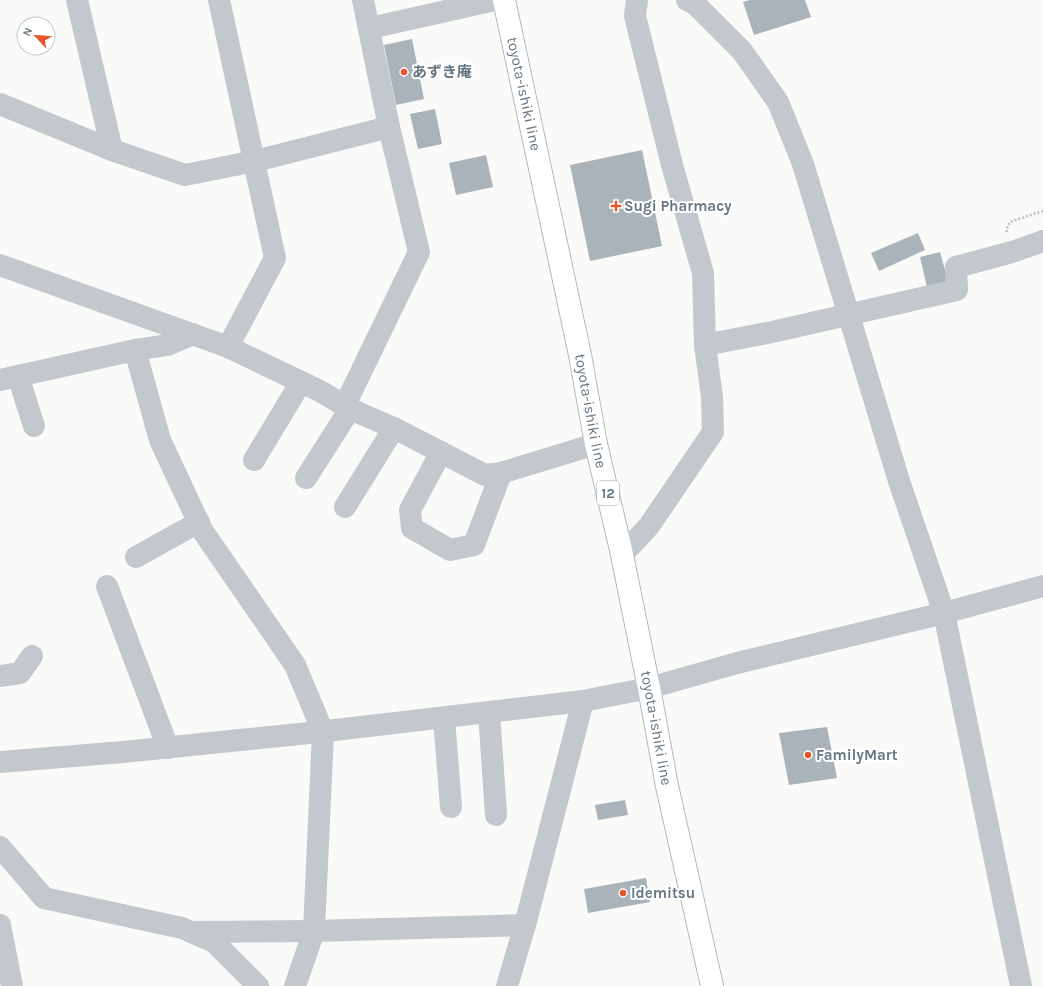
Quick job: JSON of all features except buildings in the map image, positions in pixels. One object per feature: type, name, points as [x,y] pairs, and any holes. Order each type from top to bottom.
[{"type":"main road","name":"toyota-ishiki line","points":[[504,0],[580,355],[596,444],[622,555],[667,786],[712,986]]},
{"type":"street","points":[[77,0],[112,150]]},
{"type":"street","points":[[219,0],[275,258],[228,347]]},
{"type":"street","points":[[306,478],[347,407],[419,252],[389,127],[370,28],[363,0]]},
{"type":"street","points":[[370,28],[495,0]]},
{"type":"street","points":[[622,555],[649,526],[712,432],[712,397],[705,346],[704,272],[672,165],[635,16],[637,0]]},
{"type":"street","points":[[695,1],[742,51],[778,102],[803,164],[900,481],[944,614],[1021,986]]},
{"type":"street","points":[[0,104],[112,150],[186,175],[254,161],[389,127]]},
{"type":"street","points":[[705,346],[957,290],[956,267],[1012,252],[1043,241]]},
{"type":"street","points":[[0,265],[228,347],[320,391],[347,407],[394,428],[485,475],[501,473],[596,444]]},
{"type":"street","points":[[34,426],[9,378],[135,350],[167,345],[193,334]]},
{"type":"street","points":[[135,350],[160,440],[202,530],[295,664],[323,732],[314,931],[295,986]]},
{"type":"street","points":[[254,460],[301,382]]},
{"type":"street","points":[[345,507],[394,428]]},
{"type":"street","points":[[441,452],[410,510],[412,528],[450,550],[474,545],[501,473]]},
{"type":"street","points":[[136,556],[199,522]]},
{"type":"street","points":[[106,586],[168,748]]},
{"type":"street","points":[[0,762],[168,748],[323,732],[583,701],[649,688],[737,663],[944,614],[1043,586]]},
{"type":"street","points":[[0,676],[20,673],[32,656]]},
{"type":"street","points":[[507,986],[525,925],[583,701]]},
{"type":"street","points":[[488,712],[496,815]]},
{"type":"street","points":[[444,718],[451,807]]},
{"type":"street","points":[[0,848],[44,898],[182,928],[214,942],[258,986]]},
{"type":"street","points":[[0,925],[12,986]]},
{"type":"street","points":[[191,932],[314,931],[525,925]]},
{"type":"place","name":"あずき庵","points":[[404,72]]},
{"type":"place","name":"Sugi Pharmacy","points":[[616,206]]},
{"type":"place","name":"FamilyMart","points":[[808,755]]},
{"type":"place","name":"Idemitsu","points":[[623,893]]}]
